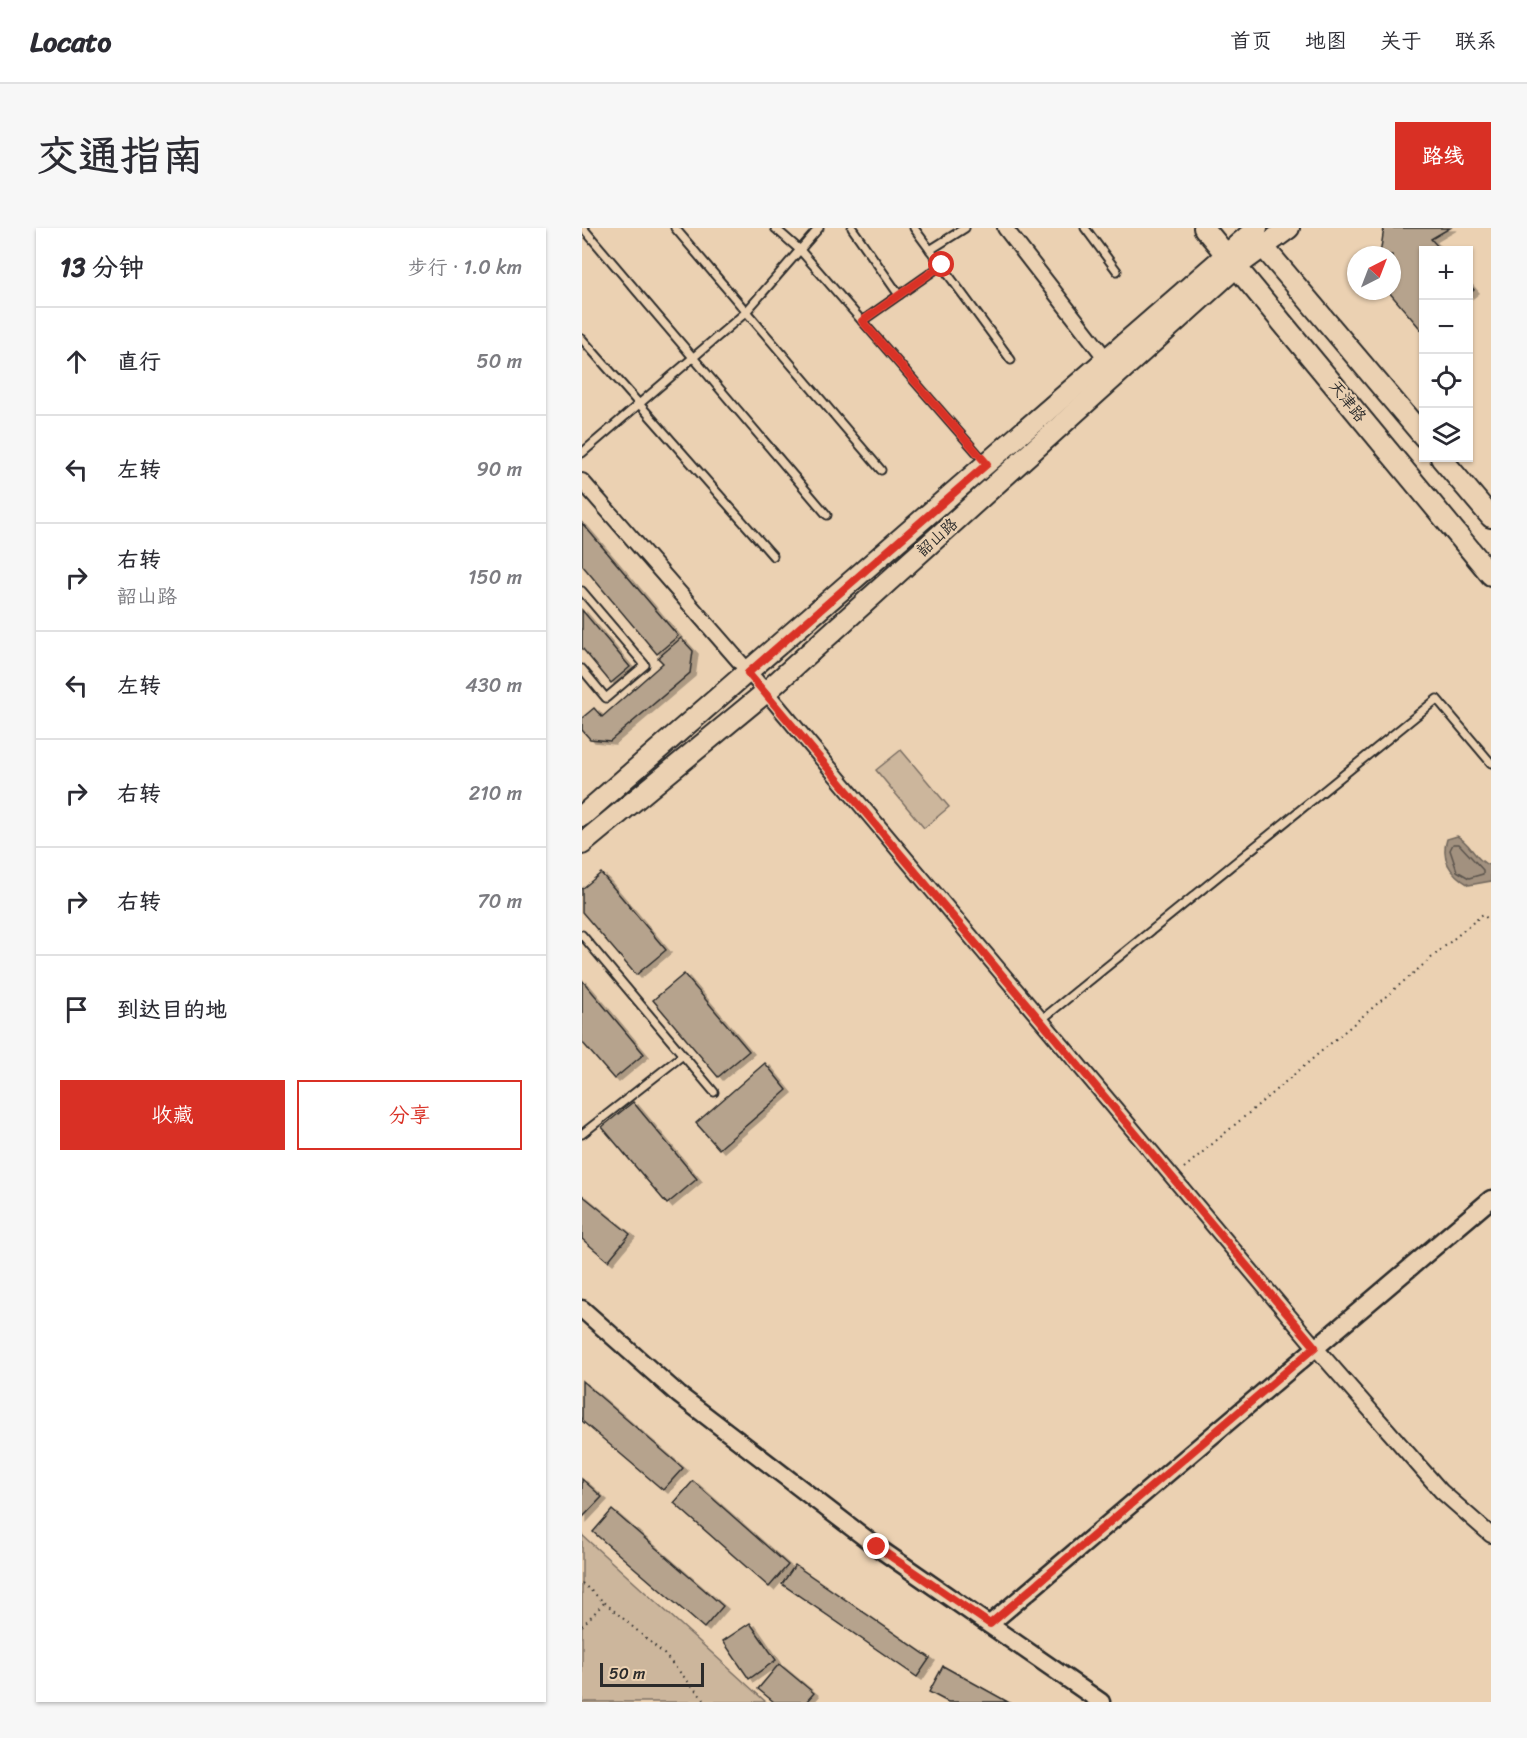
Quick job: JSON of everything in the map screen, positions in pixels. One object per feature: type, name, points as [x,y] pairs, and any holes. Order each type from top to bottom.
[{"type":"main road","name":"天津路","points":[[1204,228],[1491,575]]},
{"type":"main road","name":"韶山路","points":[[582,844],[765,692],[1232,260],[1255,233],[1289,228]]},
{"type":"main road","points":[[1255,233],[1419,430]]},
{"type":"main road","name":"韶山路","points":[[582,816],[1107,360],[1232,260]]},
{"type":"main road","points":[[1444,462],[1491,517]]},
{"type":"street","points":[[1005,228],[1107,360]]},
{"type":"street","points":[[582,481],[765,692],[1315,1347],[1441,1491],[1491,1535]]},
{"type":"street","points":[[990,1624],[1491,1199]]},
{"type":"street","points":[[582,1309],[679,1395],[877,1547],[1101,1702]]},
{"type":"lane","points":[[675,228],[881,470]]},
{"type":"lane","points":[[775,228],[800,250],[987,464]]},
{"type":"lane","points":[[582,453],[745,313],[819,228]]},
{"type":"lane","points":[[852,228],[899,295]]},
{"type":"lane","points":[[914,228],[1011,360]]},
{"type":"lane","points":[[930,250],[964,228]]},
{"type":"lane","points":[[1085,228],[1117,271]]},
{"type":"lane","points":[[585,231],[827,515]]},
{"type":"lane","points":[[862,321],[942,265]]},
{"type":"lane","points":[[582,339],[773,556]]},
{"type":"lane","points":[[582,591],[645,665],[606,698],[582,669]]},
{"type":"lane","points":[[1041,1020],[1437,699],[1491,763]]},
{"type":"lane","points":[[582,935],[714,1092]]},
{"type":"lane","points":[[582,1134],[683,1054]]},
{"type":"path","points":[[1173,1178],[1483,914],[1491,923]]},
{"type":"path","points":[[582,1583],[663,1653],[706,1702]]},
{"type":"path","points":[[582,1626],[605,1602]]},
{"type":"shaded area","points":[[901,750],[949,807],[924,828],[876,770]]},
{"type":"shaded area","points":[[582,1535],[766,1702],[582,1702]]},
{"type":"water","points":[[1457,836],[1481,860],[1491,866],[1491,881],[1469,885],[1453,872],[1446,860],[1445,847],[1447,839]]},
{"type":"building","points":[[1384,228],[1450,228],[1431,239],[1437,246],[1419,246],[1419,327],[1396,300],[1401,300],[1401,246],[1381,246]]},
{"type":"building","points":[[582,523],[678,636],[657,654],[582,565]]},
{"type":"building","points":[[582,610],[630,667],[611,683],[582,648]]},
{"type":"building","points":[[681,638],[693,651],[690,673],[610,741],[590,739],[582,730],[582,718],[594,708],[602,717],[663,663],[658,658]]},
{"type":"building","points":[[601,873],[666,950],[636,975],[582,912],[582,889]]},
{"type":"building","points":[[684,974],[749,1051],[718,1077],[653,1000]]},
{"type":"building","points":[[582,980],[644,1054],[614,1079],[582,1042]]},
{"type":"building","points":[[765,1063],[787,1090],[719,1149],[696,1123]]},
{"type":"building","points":[[633,1102],[697,1179],[667,1204],[602,1127]]},
{"type":"building","points":[[582,1195],[630,1234],[608,1261],[582,1239]]},
{"type":"building","points":[[582,1381],[683,1468],[663,1490],[582,1421]]},
{"type":"building","points":[[582,1479],[602,1497],[582,1518]]},
{"type":"building","points":[[693,1481],[788,1565],[769,1587],[674,1503]]},
{"type":"building","points":[[612,1510],[723,1606],[704,1628],[593,1532]]},
{"type":"building","points":[[795,1565],[930,1658],[917,1677],[782,1584]]},
{"type":"building","points":[[750,1623],[776,1660],[749,1679],[723,1641]]},
{"type":"building","points":[[779,1664],[814,1693],[806,1702],[774,1702],[758,1689]]},
{"type":"building","points":[[943,1666],[1008,1702],[948,1702],[929,1692]]},
{"type":"route","points":[[877,1547],[990,1624],[1315,1347],[748,673],[987,464],[862,321],[942,265]]}]
